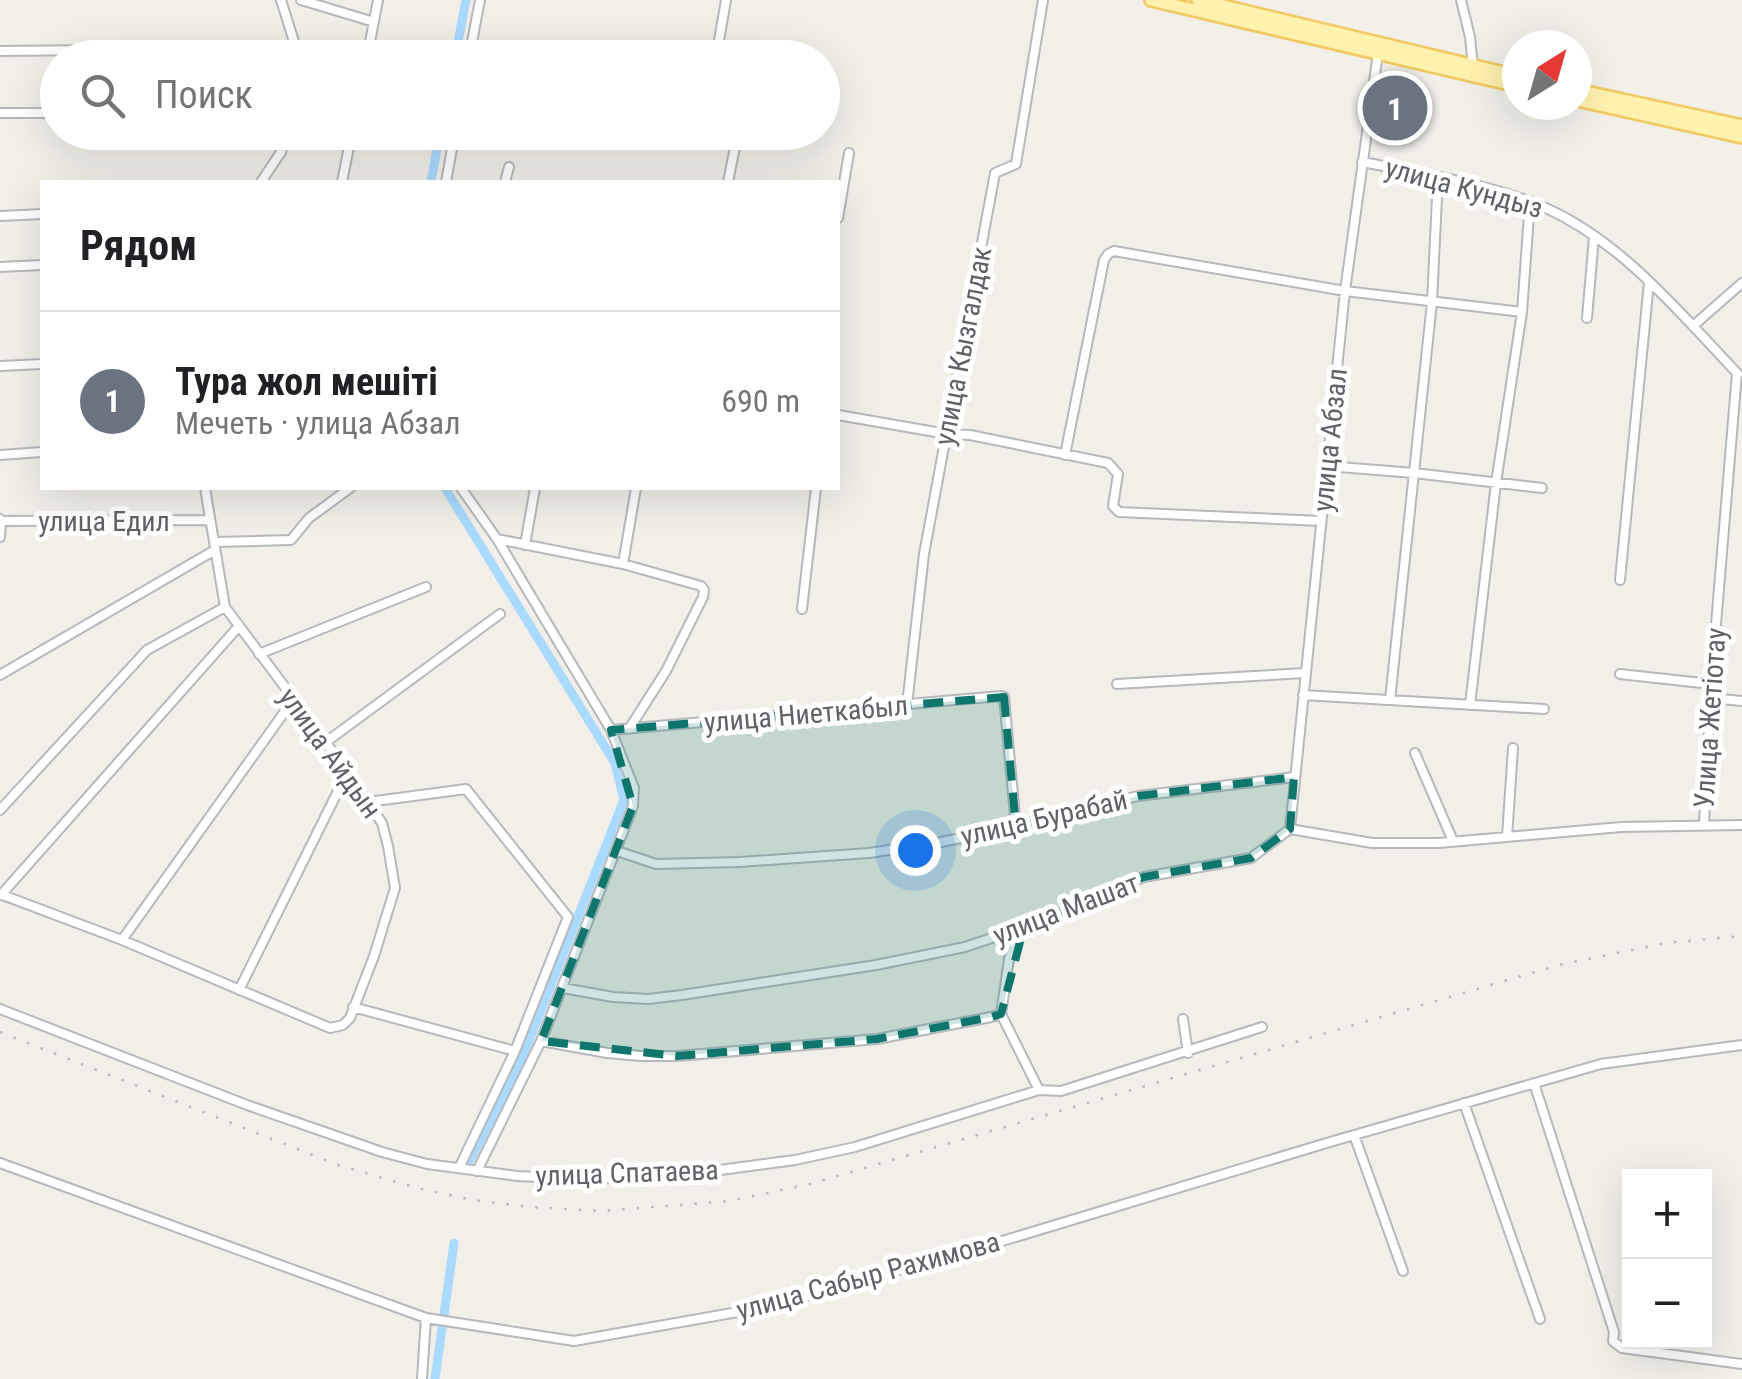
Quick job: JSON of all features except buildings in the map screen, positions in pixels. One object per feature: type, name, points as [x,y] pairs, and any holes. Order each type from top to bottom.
[{"type":"main road","points":[[1151,0],[1378,53],[1502,74]]},
{"type":"main road","points":[[1198,0],[1502,81]]},
{"type":"main road","points":[[1592,93],[1742,126]]},
{"type":"main road","points":[[1592,103],[1742,136]]},
{"type":"street","points":[[282,0],[293,40]]},
{"type":"street","points":[[301,0],[374,22]]},
{"type":"street","points":[[370,40],[378,0]]},
{"type":"street","points":[[472,40],[480,0]]},
{"type":"street","points":[[719,40],[726,0]]},
{"type":"street","name":"улица Кызгалдак","points":[[907,705],[924,554],[996,173],[1016,164],[1043,0]]},
{"type":"street","points":[[1462,0],[1472,71]]},
{"type":"street","points":[[0,50],[40,50]]},
{"type":"street","name":"улица Абзал","points":[[1290,829],[1346,291],[1378,53]]},
{"type":"street","points":[[0,114],[40,113]]},
{"type":"street","points":[[262,180],[282,150]]},
{"type":"street","points":[[342,180],[348,150]]},
{"type":"street","points":[[446,180],[451,150]]},
{"type":"street","points":[[728,180],[734,150]]},
{"type":"street","points":[[840,206],[849,153]]},
{"type":"street","name":"улица Кундыз","points":[[1362,162],[1438,177],[1530,202],[1575,224],[1650,282],[1740,376]]},
{"type":"street","points":[[506,180],[509,167]]},
{"type":"street","points":[[1390,700],[1432,302],[1438,177]]},
{"type":"street","points":[[1470,705],[1496,482],[1522,312],[1530,202]]},
{"type":"street","points":[[0,216],[40,214]]},
{"type":"street","points":[[1587,318],[1594,237]]},
{"type":"street","points":[[1066,455],[1104,260],[1114,251],[1346,291],[1522,312]]},
{"type":"street","points":[[0,267],[40,265]]},
{"type":"street","points":[[1620,580],[1650,282]]},
{"type":"street","points":[[1693,326],[1742,283]]},
{"type":"street","points":[[0,366],[40,364]]},
{"type":"street","name":"Улица Жетіотау","points":[[1704,824],[1711,684],[1740,376]]},
{"type":"street","points":[[840,415],[970,435],[1108,463],[1118,474],[1113,506],[1119,512],[1322,521]]},
{"type":"street","points":[[0,455],[40,452]]},
{"type":"street","points":[[1328,466],[1542,488]]},
{"type":"street","name":"улица Айдын","points":[[205,490],[225,606],[382,823],[395,888],[374,956],[350,1018],[343,1025],[330,1028],[239,990]]},
{"type":"street","points":[[0,675],[214,546],[291,540],[310,518],[347,490]]},
{"type":"street","points":[[462,490],[612,730],[634,788],[633,806],[617,851],[542,1041],[477,1171]]},
{"type":"street","points":[[525,545],[535,490]]},
{"type":"street","points":[[623,564],[636,490]]},
{"type":"street","points":[[802,609],[816,490]]},
{"type":"street","points":[[0,536],[1,520]]},
{"type":"street","name":"улица Едил","points":[[1,520],[210,520]]},
{"type":"street","points":[[496,539],[623,564],[704,590],[666,671],[629,729]]},
{"type":"street","points":[[260,654],[426,588]]},
{"type":"street","points":[[0,810],[147,650],[225,606]]},
{"type":"street","points":[[326,742],[500,614]]},
{"type":"street","points":[[239,626],[0,894],[239,990],[347,773]]},
{"type":"street","points":[[1117,684],[1305,673]]},
{"type":"street","points":[[1620,674],[1711,684]]},
{"type":"street","points":[[1303,695],[1544,709]]},
{"type":"street","name":"улица Ниеткабыл","points":[[612,730],[1001,696],[1016,827]]},
{"type":"street","points":[[1710,698],[1742,701]]},
{"type":"street","points":[[122,940],[293,700]]},
{"type":"street","points":[[1507,837],[1513,748]]},
{"type":"street","points":[[1415,754],[1453,841]]},
{"type":"street","name":"улица Бурабай","points":[[617,851],[656,864],[870,853],[1016,827],[1138,796],[1294,778]]},
{"type":"street","points":[[368,802],[466,790],[568,917],[514,1051],[460,1168]]},
{"type":"street","points":[[1290,829],[1372,843],[1453,841],[1621,826],[1742,824]]},
{"type":"street","name":"улица Машат","points":[[563,988],[613,997],[682,996],[965,947],[1144,877],[1250,858],[1290,829]]},
{"type":"street","points":[[1024,927],[1009,959],[1001,1014],[1039,1090]]},
{"type":"street","points":[[354,1007],[514,1051]]},
{"type":"street","name":"улица Спатаева","points":[[0,1009],[247,1105],[427,1164],[517,1176],[583,1179],[675,1176],[795,1160],[854,1147],[1039,1090],[1060,1091],[1262,1028]]},
{"type":"street","points":[[542,1041],[606,1053],[677,1056],[878,1039],[1001,1014]]},
{"type":"street","points":[[1183,1020],[1188,1053]]},
{"type":"street","name":"улица Сабыр Рахимова","points":[[0,1163],[426,1318],[574,1340],[766,1306],[999,1242],[1601,1064],[1742,1045]]},
{"type":"street","points":[[1534,1083],[1614,1332],[1613,1341],[1622,1348],[1742,1364]]},
{"type":"street","points":[[1464,1103],[1540,1319]]},
{"type":"street","points":[[1354,1135],[1403,1271]]},
{"type":"street","points":[[422,1379],[426,1318]]},
{"type":"highlighted area","points":[[1004,697],[1016,827],[1138,796],[1294,777],[1290,829],[1251,858],[1144,877],[1024,927],[1001,1014],[991,1017],[877,1039],[677,1056],[541,1041],[633,806],[611,730]]},
{"type":"waterway","points":[[458,40],[466,0]]},
{"type":"waterway","points":[[431,180],[437,150]]},
{"type":"waterway","points":[[446,490],[615,763],[624,800],[522,1058],[470,1160]]},
{"type":"waterway","points":[[435,1379],[454,1243]]},
{"type":"railway","points":[[0,1032],[338,1165],[473,1200],[601,1211],[730,1201],[810,1184],[1559,965],[1666,943],[1742,936]]},
{"type":"place","name":"Тура жол мешіті","points":[[1395,108]]}]
